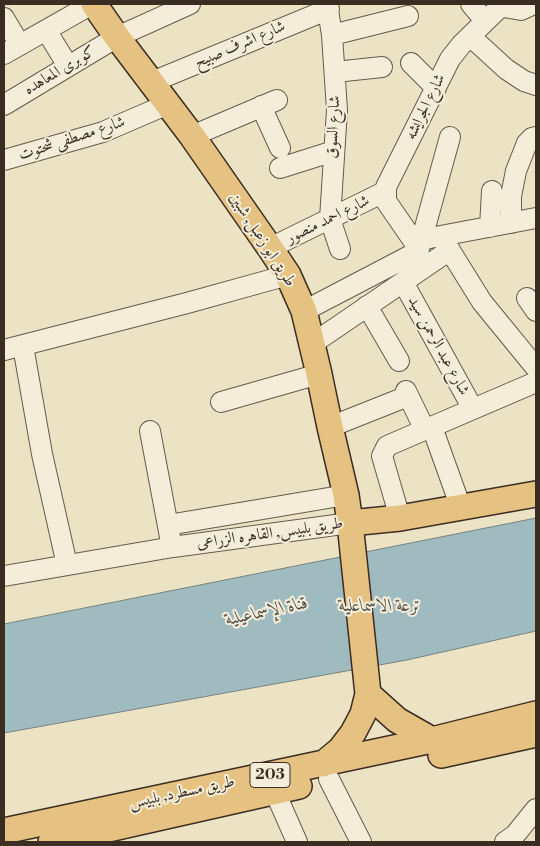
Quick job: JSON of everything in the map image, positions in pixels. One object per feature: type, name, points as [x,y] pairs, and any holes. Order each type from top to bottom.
[{"type":"main road","name":"طريق ابو زعبل, شبين","points":[[93,4],[192,136],[288,275],[304,311],[320,374],[346,495],[351,534]]},
{"type":"main road","name":"طريق بلبيس, القاهره الزراعى","points":[[351,534],[400,518],[536,494]]},
{"type":"main road","points":[[326,771],[353,733],[363,714],[367,685],[351,534]]},
{"type":"main road","points":[[367,685],[397,720],[432,740]]},
{"type":"main road","name":"طريق مسطرد, بلبيس","points":[[51,842],[275,792],[326,771],[432,740],[536,714]]},
{"type":"main road","name":"طريق مسطرد, بلبيس","points":[[4,831],[536,734]]},
{"type":"street","points":[[4,18],[12,50],[93,4]]},
{"type":"street","name":"كوبرى المعاهده","points":[[4,105],[116,37],[190,4]]},
{"type":"street","points":[[471,4],[485,21]]},
{"type":"street","name":"شارع السوق","points":[[328,6],[337,110],[330,219],[340,249]]},
{"type":"street","name":"شارع اشرف صبيح","points":[[152,82],[328,6]]},
{"type":"street","name":"شارع الجرايشه","points":[[386,191],[386,187],[450,58],[485,21],[501,8],[521,10],[534,7]]},
{"type":"street","points":[[332,35],[408,16]]},
{"type":"street","points":[[46,30],[68,66]]},
{"type":"street","points":[[470,36],[506,69],[536,85]]},
{"type":"street","points":[[411,63],[436,88]]},
{"type":"street","points":[[335,72],[382,67]]},
{"type":"street","points":[[192,136],[269,103],[280,158],[334,151]]},
{"type":"street","name":"شارع مصطفى شحتوت","points":[[4,160],[103,132],[168,104]]},
{"type":"street","points":[[312,344],[402,282],[433,243],[450,137]]},
{"type":"street","points":[[511,223],[511,196],[516,171],[527,143],[536,137]]},
{"type":"street","points":[[386,191],[386,201],[433,243],[536,368]]},
{"type":"street","name":"شارع احمد منصور","points":[[270,248],[386,191]]},
{"type":"street","points":[[490,227],[492,191]]},
{"type":"street","points":[[304,311],[433,243],[490,227],[536,218]]},
{"type":"street","points":[[67,565],[42,454],[13,348],[288,275]]},
{"type":"street","name":"شارع عبد الرحمن سيد","points":[[402,282],[472,409]]},
{"type":"street","points":[[367,306],[399,361]]},
{"type":"street","points":[[221,402],[320,374]]},
{"type":"street","points":[[400,518],[383,459],[383,452],[387,446],[536,382]]},
{"type":"street","points":[[330,427],[407,394],[429,428],[461,508]]},
{"type":"street","points":[[150,431],[173,547]]},
{"type":"street","points":[[168,525],[346,495]]},
{"type":"street","name":"طريق بلبيس, القاهره الزراعى","points":[[4,576],[173,547],[351,534]]},
{"type":"street","points":[[326,771],[360,842]]},
{"type":"street","points":[[275,792],[297,842]]},
{"type":"street","points":[[505,842],[515,835],[536,809]]},
{"type":"water","name":"ترعة الاسماعلية","points":[[536,518],[536,631],[407,660],[4,733],[4,624]]},
{"type":"water label","name":"قناة الإسماعيلية","points":[[267,612]]}]
